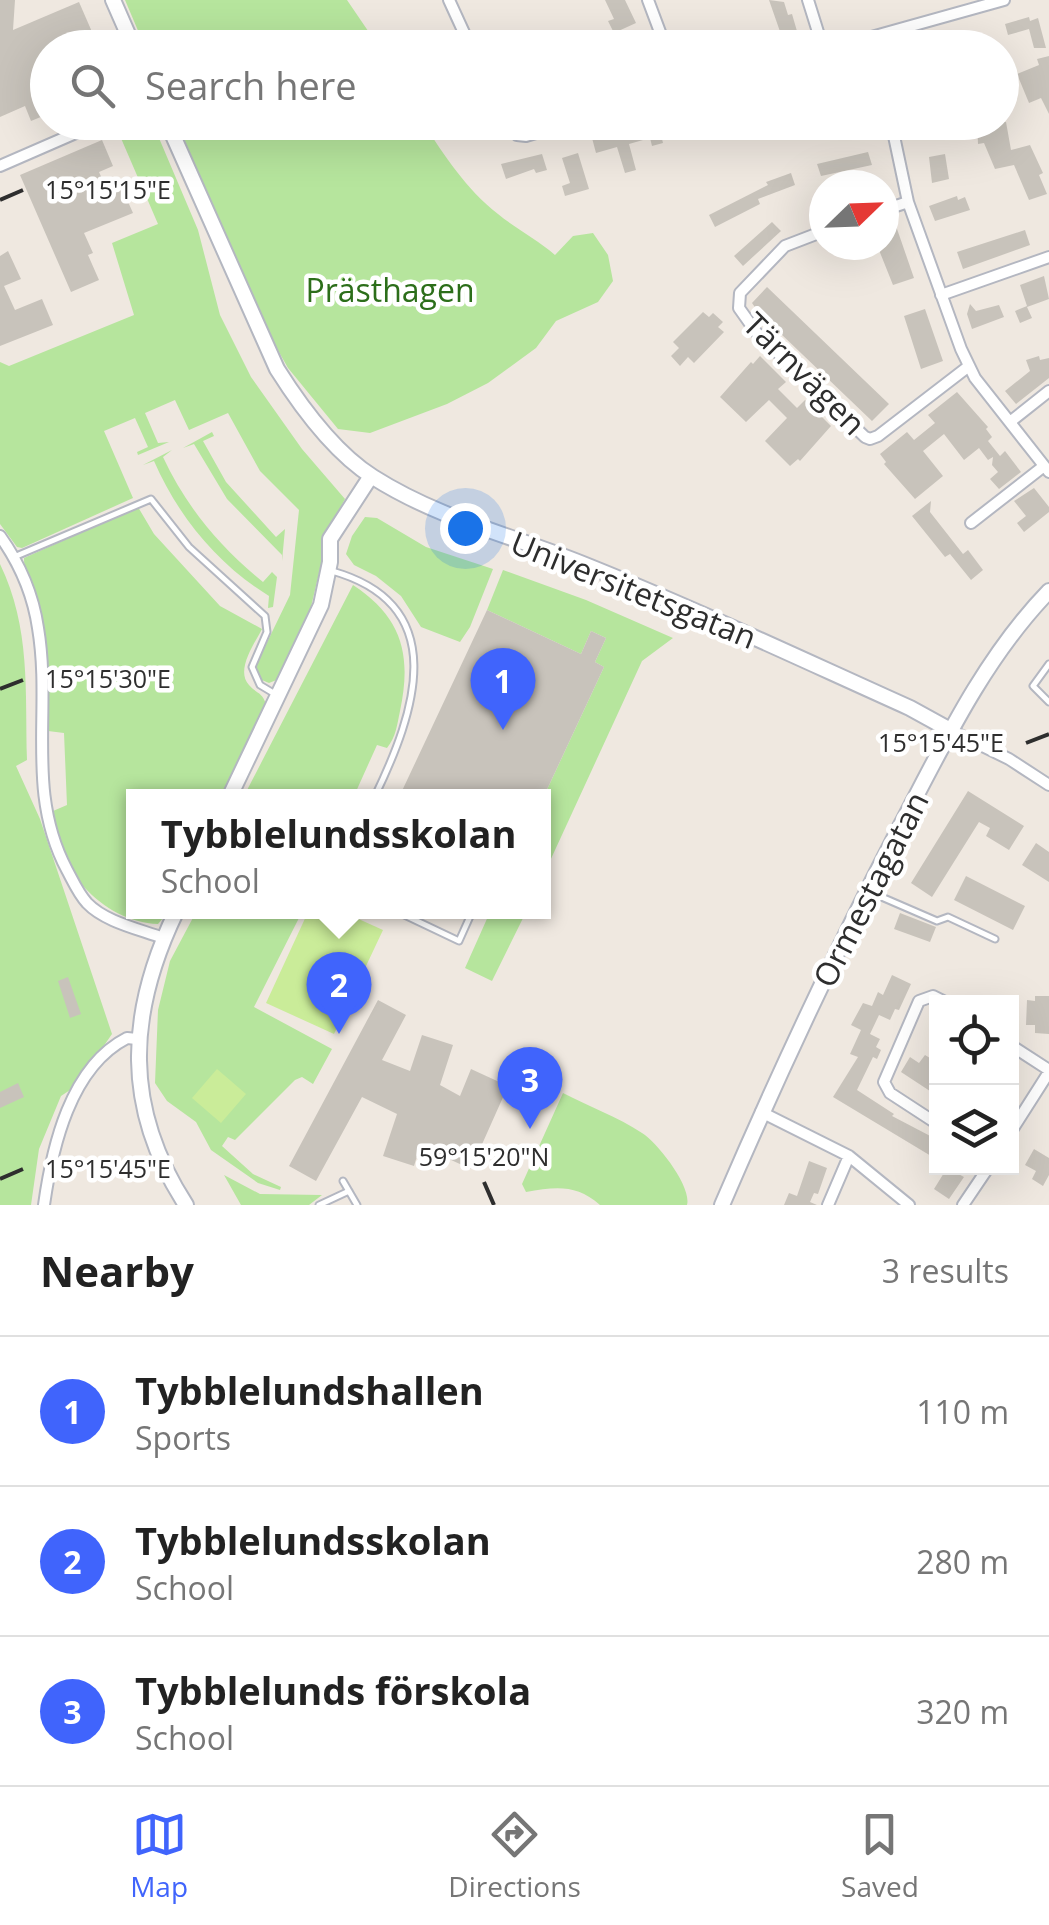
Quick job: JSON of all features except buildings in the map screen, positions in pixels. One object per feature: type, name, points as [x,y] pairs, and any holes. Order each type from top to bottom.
[{"type":"street","points":[[113,0],[126,30]]},
{"type":"street","points":[[450,0],[464,30]]},
{"type":"street","points":[[648,0],[659,30]]},
{"type":"street","points":[[808,0],[817,30]]},
{"type":"street","points":[[953,0],[957,13]]},
{"type":"street","points":[[909,30],[1004,0]]},
{"type":"street","points":[[0,166],[60,140]]},
{"type":"street","name":"Universitetsgatan","points":[[175,140],[278,369],[295,396],[337,445],[371,476],[440,514],[649,590],[910,708],[1008,759],[1049,786]]},
{"type":"street","points":[[895,140],[908,202],[969,366],[1047,469],[971,522]]},
{"type":"street","points":[[899,205],[908,202]]},
{"type":"street","name":"Tärnvägen","points":[[809,236],[785,246],[740,293],[739,308],[756,332],[865,437],[878,436],[969,366]]},
{"type":"street","points":[[941,295],[1049,257]]},
{"type":"street","points":[[1010,422],[1049,391]]},
{"type":"street","points":[[233,789],[322,605],[330,570],[330,538],[371,476]]},
{"type":"street","points":[[0,536],[14,556],[28,589],[38,628],[43,723],[41,786],[52,837],[87,903],[114,920],[163,938]]},
{"type":"street","name":"Ormestagatan","points":[[722,1205],[761,1112],[950,730],[1017,623],[1049,591]]},
{"type":"street","points":[[172,919],[144,995],[137,1039],[138,1080],[166,1169],[186,1205]]},
{"type":"street","points":[[929,997],[919,1001],[884,1082],[890,1093],[929,1118]]},
{"type":"street","points":[[44,1205],[54,1143],[68,1107],[110,1050],[127,1038],[137,1039]]},
{"type":"street","points":[[1019,1051],[1049,1071],[1019,1119]]},
{"type":"street","points":[[761,1112],[849,1156],[910,1205]]},
{"type":"street","points":[[828,1205],[849,1156]]},
{"type":"street","points":[[963,1205],[983,1175]]},
{"type":"lane","points":[[14,556],[151,499],[189,547],[265,616],[267,632],[252,667],[260,685],[279,696]]},
{"type":"lane","points":[[330,570],[359,579],[379,591],[396,608],[412,646],[410,710],[378,789]]},
{"type":"lane","points":[[1049,664],[1034,686],[1049,702]]},
{"type":"lane","points":[[868,891],[937,921],[948,917],[995,939]]},
{"type":"lane","points":[[413,919],[459,940],[469,919]]},
{"type":"lane","points":[[343,1181],[356,1205]]},
{"type":"lane","points":[[320,1205],[349,1192]]},
{"type":"green space","points":[[125,0],[347,0],[367,30],[138,30]]},
{"type":"green space","points":[[122,140],[160,140],[198,230],[220,315],[251,377],[302,449],[345,499],[330,527],[310,611],[279,679],[269,683],[257,678],[257,663],[290,595],[299,510],[260,471],[228,413],[189,430],[175,400],[145,413],[158,443],[169,442],[138,455],[148,447],[135,418],[104,431],[133,498],[22,548],[17,547],[0,524],[0,362],[9,366],[134,315],[112,243],[158,224]]},
{"type":"green space","name":"Prästhagen","points":[[184,140],[435,140],[486,204],[555,255],[573,236],[593,233],[608,255],[613,281],[598,302],[556,321],[536,348],[488,383],[447,404],[370,433],[338,429],[288,368],[267,331]]},
{"type":"green space","points":[[212,432],[214,436],[203,441],[226,482],[276,537],[285,529],[282,561],[282,555],[227,499],[194,444],[183,448]]},
{"type":"green space","points":[[172,450],[163,457],[205,525],[263,582],[272,572],[277,577],[273,607],[268,608],[269,596],[232,569],[201,537],[175,501],[154,461],[143,465]]},
{"type":"green space","points":[[138,507],[154,534],[220,606],[262,629],[244,672],[249,685],[266,704],[227,789],[126,789],[126,916],[100,902],[84,887],[71,870],[55,832],[53,811],[67,805],[64,733],[48,731],[45,635],[24,558]]},
{"type":"green space","points":[[365,517],[377,518],[426,547],[493,569],[460,642],[421,627],[401,596],[354,565],[346,554]]},
{"type":"green space","points":[[0,564],[17,612],[24,660],[27,760],[16,766],[40,819],[112,1034],[76,1086],[61,1096],[39,1149],[31,1205],[0,1205]]},
{"type":"green space","points":[[503,570],[673,638],[642,661],[551,859],[551,789],[547,789],[604,667],[595,662],[606,638],[591,631],[581,654],[487,610]]},
{"type":"green space","points":[[353,585],[383,610],[399,639],[405,672],[392,740],[387,748],[377,745],[357,789],[248,789]]},
{"type":"green space","points":[[132,919],[162,919],[158,924]]},
{"type":"green space","points":[[192,919],[298,919],[254,1007],[332,1049],[313,1084],[302,1077],[295,1080],[235,1140],[228,1137],[222,1146],[253,1174],[281,1187],[280,1190],[258,1183],[211,1150],[196,1122],[167,1101],[155,1083],[158,1010],[170,961]]},
{"type":"green space","points":[[305,919],[359,919],[383,930],[334,1034],[266,1003]]},
{"type":"green space","points":[[487,919],[523,919],[492,981],[465,968]]},
{"type":"green space","points":[[217,1069],[246,1094],[221,1123],[192,1098]]},
{"type":"green space","points":[[563,1093],[649,1138],[679,1177],[687,1205],[600,1205],[583,1193],[565,1189],[526,1192],[522,1184]]},
{"type":"green space","points":[[224,1175],[260,1194],[322,1195],[309,1205],[241,1205]]},
{"type":"place","name":"Tybblelundshallen","points":[[503,730]]},
{"type":"place","name":"Tybblelundsskolan","points":[[339,1034]]},
{"type":"place","name":"Tybblelunds förskola","points":[[530,1129]]}]
